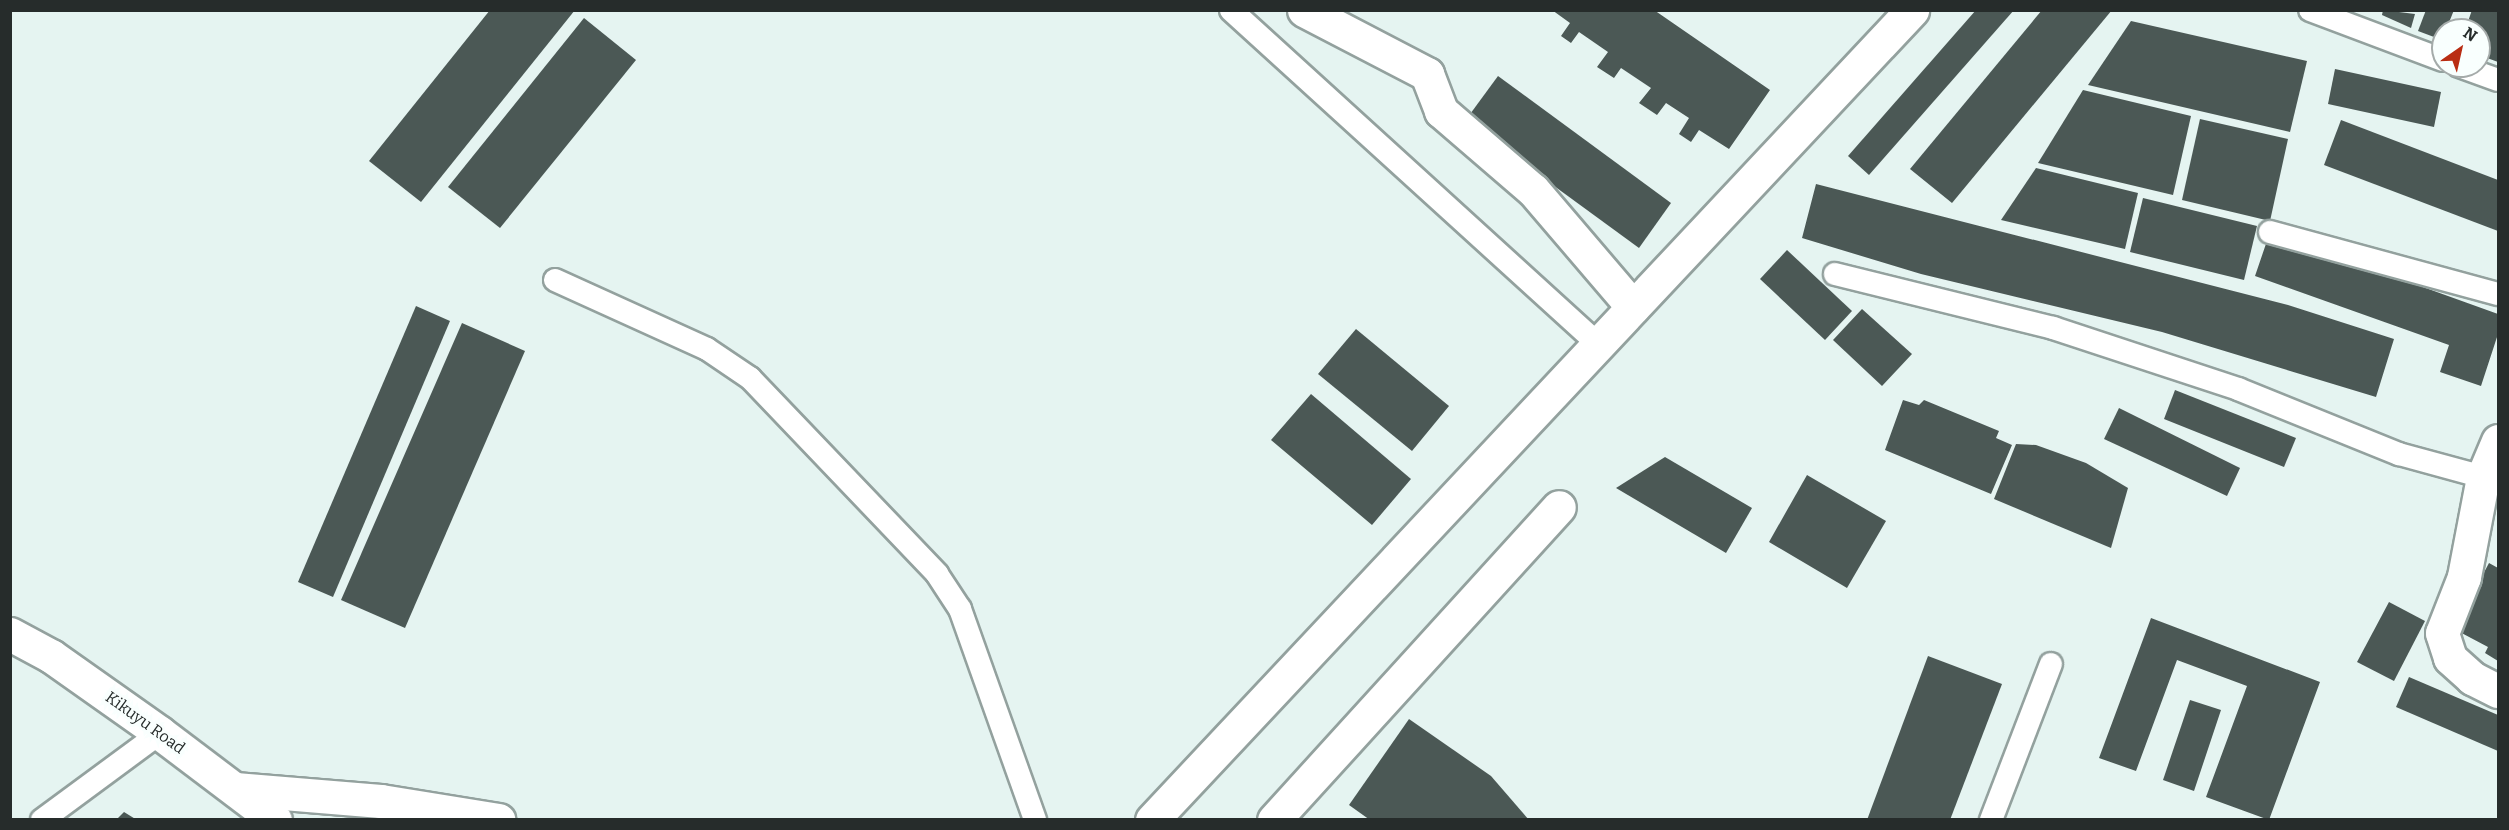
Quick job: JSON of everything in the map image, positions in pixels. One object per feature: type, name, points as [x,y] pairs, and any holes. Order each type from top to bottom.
[{"type":"street","points":[[1304,10],[1427,74],[1441,111],[1533,190],[1634,307]]},
{"type":"street","points":[[1152,819],[1912,10]]},
{"type":"street","points":[[2499,441],[2483,477],[2464,577],[2442,633],[2450,658],[2472,678],[2499,691]]},
{"type":"street","points":[[1274,819],[1559,507]]},
{"type":"street","name":"Kikuyu Road","points":[[10,634],[51,656],[160,733],[274,819]]},
{"type":"street","points":[[235,789],[381,801],[498,819]]},
{"type":"lane","points":[[1232,10],[1599,345]]},
{"type":"lane","points":[[2310,10],[2431,55]]},
{"type":"lane","points":[[2270,232],[2499,294]]},
{"type":"lane","points":[[1835,273],[2053,328],[2238,389],[2399,454],[2483,477]]},
{"type":"lane","points":[[555,280],[707,349],[750,378],[937,574],[960,609],[1035,819]]},
{"type":"lane","points":[[1991,819],[2051,664]]},
{"type":"lane","points":[[42,819],[160,733]]},
{"type":"building","points":[[490,10],[575,10],[421,202],[369,161]]},
{"type":"building","points":[[1552,10],[1654,10],[1770,90],[1729,149],[1699,130],[1691,142],[1679,134],[1689,118],[1666,103],[1657,115],[1639,103],[1651,88],[1621,68],[1614,78],[1597,67],[1608,52],[1579,32],[1571,43],[1561,36],[1570,23]]},
{"type":"building","points":[[1976,10],[2014,10],[1869,175],[1848,156]]},
{"type":"building","points":[[2042,10],[2112,10],[1952,203],[1910,169]]},
{"type":"building","points":[[2383,10],[2415,14],[2411,28],[2382,15]]},
{"type":"building","points":[[2426,10],[2454,10],[2451,18],[2431,18],[2431,36],[2418,31]]},
{"type":"building","points":[[2472,10],[2498,10],[2498,62],[2491,59],[2491,18],[2469,18]]},
{"type":"building","points":[[584,18],[636,60],[500,228],[448,187]]},
{"type":"building","points":[[2131,21],[2307,61],[2290,132],[2088,85]]},
{"type":"building","points":[[2335,69],[2441,92],[2434,127],[2328,104]]},
{"type":"building","points":[[1498,76],[1671,203],[1639,248],[1465,121]]},
{"type":"building","points":[[2083,90],[2191,116],[2173,195],[2038,163]]},
{"type":"building","points":[[2200,119],[2288,139],[2270,221],[2182,200]]},
{"type":"building","points":[[2341,120],[2498,180],[2498,231],[2324,165]]},
{"type":"building","points":[[2036,168],[2138,193],[2125,249],[2001,220]]},
{"type":"building","points":[[1816,184],[2288,305],[2394,339],[2376,397],[2162,332],[1921,274],[1802,238]]},
{"type":"building","points":[[2143,198],[2257,226],[2244,280],[2130,252]]},
{"type":"building","points":[[2270,232],[2498,314],[2498,334],[2481,386],[2440,372],[2449,345],[2255,276]]},
{"type":"building","points":[[1787,250],[1852,311],[1825,340],[1760,279]]},
{"type":"building","points":[[416,306],[450,321],[333,597],[298,582]]},
{"type":"building","points":[[1862,309],[1912,354],[1882,386],[1833,340]]},
{"type":"building","points":[[462,323],[525,351],[405,628],[341,600]]},
{"type":"building","points":[[1356,329],[1449,406],[1412,451],[1318,374]]},
{"type":"building","points":[[2175,390],[2296,438],[2284,467],[2164,419]]},
{"type":"building","points":[[1311,394],[1411,479],[1372,525],[1271,440]]},
{"type":"building","points":[[1903,400],[1919,405],[1924,400],[1999,431],[1996,438],[2012,445],[1991,494],[1885,450]]},
{"type":"building","points":[[2119,408],[2240,468],[2227,496],[2104,439]]},
{"type":"building","points":[[2016,444],[2036,445],[2086,463],[2128,488],[2111,548],[1994,499]]},
{"type":"building","points":[[1665,457],[1752,508],[1726,553],[1616,488]]},
{"type":"building","points":[[1807,475],[1886,521],[1847,588],[1769,542]]},
{"type":"building","points":[[2489,563],[2498,568],[2498,661],[2485,653],[2488,647],[2454,629]]},
{"type":"building","points":[[2389,602],[2425,621],[2394,681],[2357,662]]},
{"type":"building","points":[[2151,618],[2320,682],[2269,820],[2206,797],[2247,686],[2177,660],[2136,771],[2099,758]]},
{"type":"building","points":[[1928,656],[2002,684],[1950,820],[1867,820]]},
{"type":"building","points":[[2409,677],[2498,715],[2498,751],[2396,707]]},
{"type":"building","points":[[2190,700],[2221,710],[2194,791],[2163,780]]},
{"type":"building","points":[[1409,719],[1491,776],[1529,820],[1370,820],[1349,805]]},
{"type":"building","points":[[124,812],[137,820],[116,820]]}]
